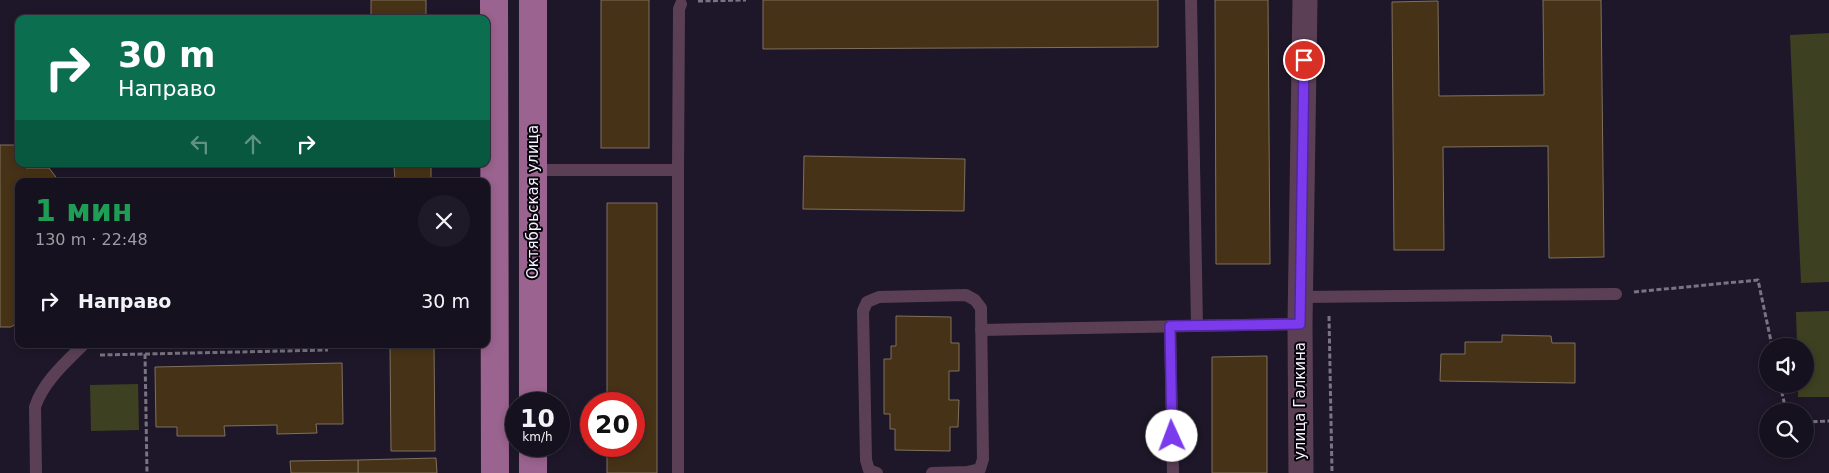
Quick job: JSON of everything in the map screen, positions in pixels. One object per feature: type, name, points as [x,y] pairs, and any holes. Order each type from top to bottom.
[{"type":"main road","points":[[494,0],[495,473]]},
{"type":"main road","name":"Октябрьская улица","points":[[533,0],[533,392]]},
{"type":"main road","points":[[533,457],[533,473]]},
{"type":"street","name":"улица Галкина","points":[[1301,473],[1300,297],[1305,0]]},
{"type":"lane","points":[[1191,0],[1197,326]]},
{"type":"lane","points":[[678,473],[678,9],[681,4]]},
{"type":"lane","points":[[533,170],[678,170]]},
{"type":"lane","points":[[1300,297],[1616,294]]},
{"type":"lane","points":[[877,473],[869,470],[866,460],[863,311],[867,302],[879,297],[966,296],[975,300],[980,308],[983,459],[980,469],[967,472],[932,473]]},
{"type":"lane","points":[[981,330],[1300,324]]},
{"type":"lane","points":[[1170,326],[1173,473]]},
{"type":"lane","points":[[36,473],[34,407],[40,394],[80,348]]},
{"type":"path","points":[[681,4],[688,1],[746,0]]},
{"type":"path","points":[[1616,294],[1758,280],[1770,338]]},
{"type":"path","points":[[72,356],[328,350]]},
{"type":"path","points":[[145,354],[147,473]]},
{"type":"path","points":[[1814,422],[1829,421]]},
{"type":"green space","points":[[1829,33],[1829,282],[1801,283],[1790,35]]},
{"type":"green space","points":[[1829,311],[1829,397],[1798,397],[1798,393],[1814,393],[1814,338],[1797,338],[1796,312]]},
{"type":"green space","points":[[138,384],[139,430],[91,431],[90,385]]},
{"type":"building","points":[[371,0],[426,0],[426,15],[371,15]]},
{"type":"building","points":[[601,0],[649,0],[649,148],[601,148]]},
{"type":"building","points":[[763,0],[1158,0],[1158,47],[763,49]]},
{"type":"building","points":[[1215,0],[1268,0],[1270,264],[1216,264]]},
{"type":"building","points":[[1543,0],[1601,0],[1604,257],[1549,258],[1548,146],[1443,147],[1444,250],[1394,250],[1392,2],[1438,1],[1439,96],[1544,95]]},
{"type":"building","points":[[0,145],[14,145],[15,167],[49,168],[57,178],[15,178],[15,324],[11,327],[0,327]]},
{"type":"building","points":[[804,156],[965,159],[964,211],[803,209]]},
{"type":"building","points":[[394,167],[431,167],[431,178],[395,178]]},
{"type":"building","points":[[607,203],[657,203],[657,473],[607,473],[607,457],[645,457],[645,392],[607,392]]},
{"type":"building","points":[[896,316],[951,317],[951,343],[959,343],[959,371],[949,371],[949,400],[959,400],[958,427],[950,427],[950,451],[895,450],[895,429],[890,429],[890,414],[884,414],[884,359],[891,359],[891,346],[896,346]]},
{"type":"building","points":[[1502,335],[1551,336],[1552,343],[1575,343],[1575,383],[1440,381],[1441,354],[1465,354],[1465,342],[1502,342]]},
{"type":"building","points":[[390,348],[434,348],[435,451],[391,451]]},
{"type":"building","points":[[1267,356],[1267,473],[1212,473],[1212,357]]},
{"type":"building","points":[[342,363],[343,424],[316,424],[317,433],[277,434],[277,425],[224,426],[225,436],[177,436],[177,427],[156,427],[155,367]]},
{"type":"building","points":[[436,458],[437,473],[358,473],[358,460]]},
{"type":"building","points":[[358,460],[358,473],[291,473],[290,461]]},
{"type":"route","points":[[1172,436],[1170,326],[1300,324],[1304,60]]}]
